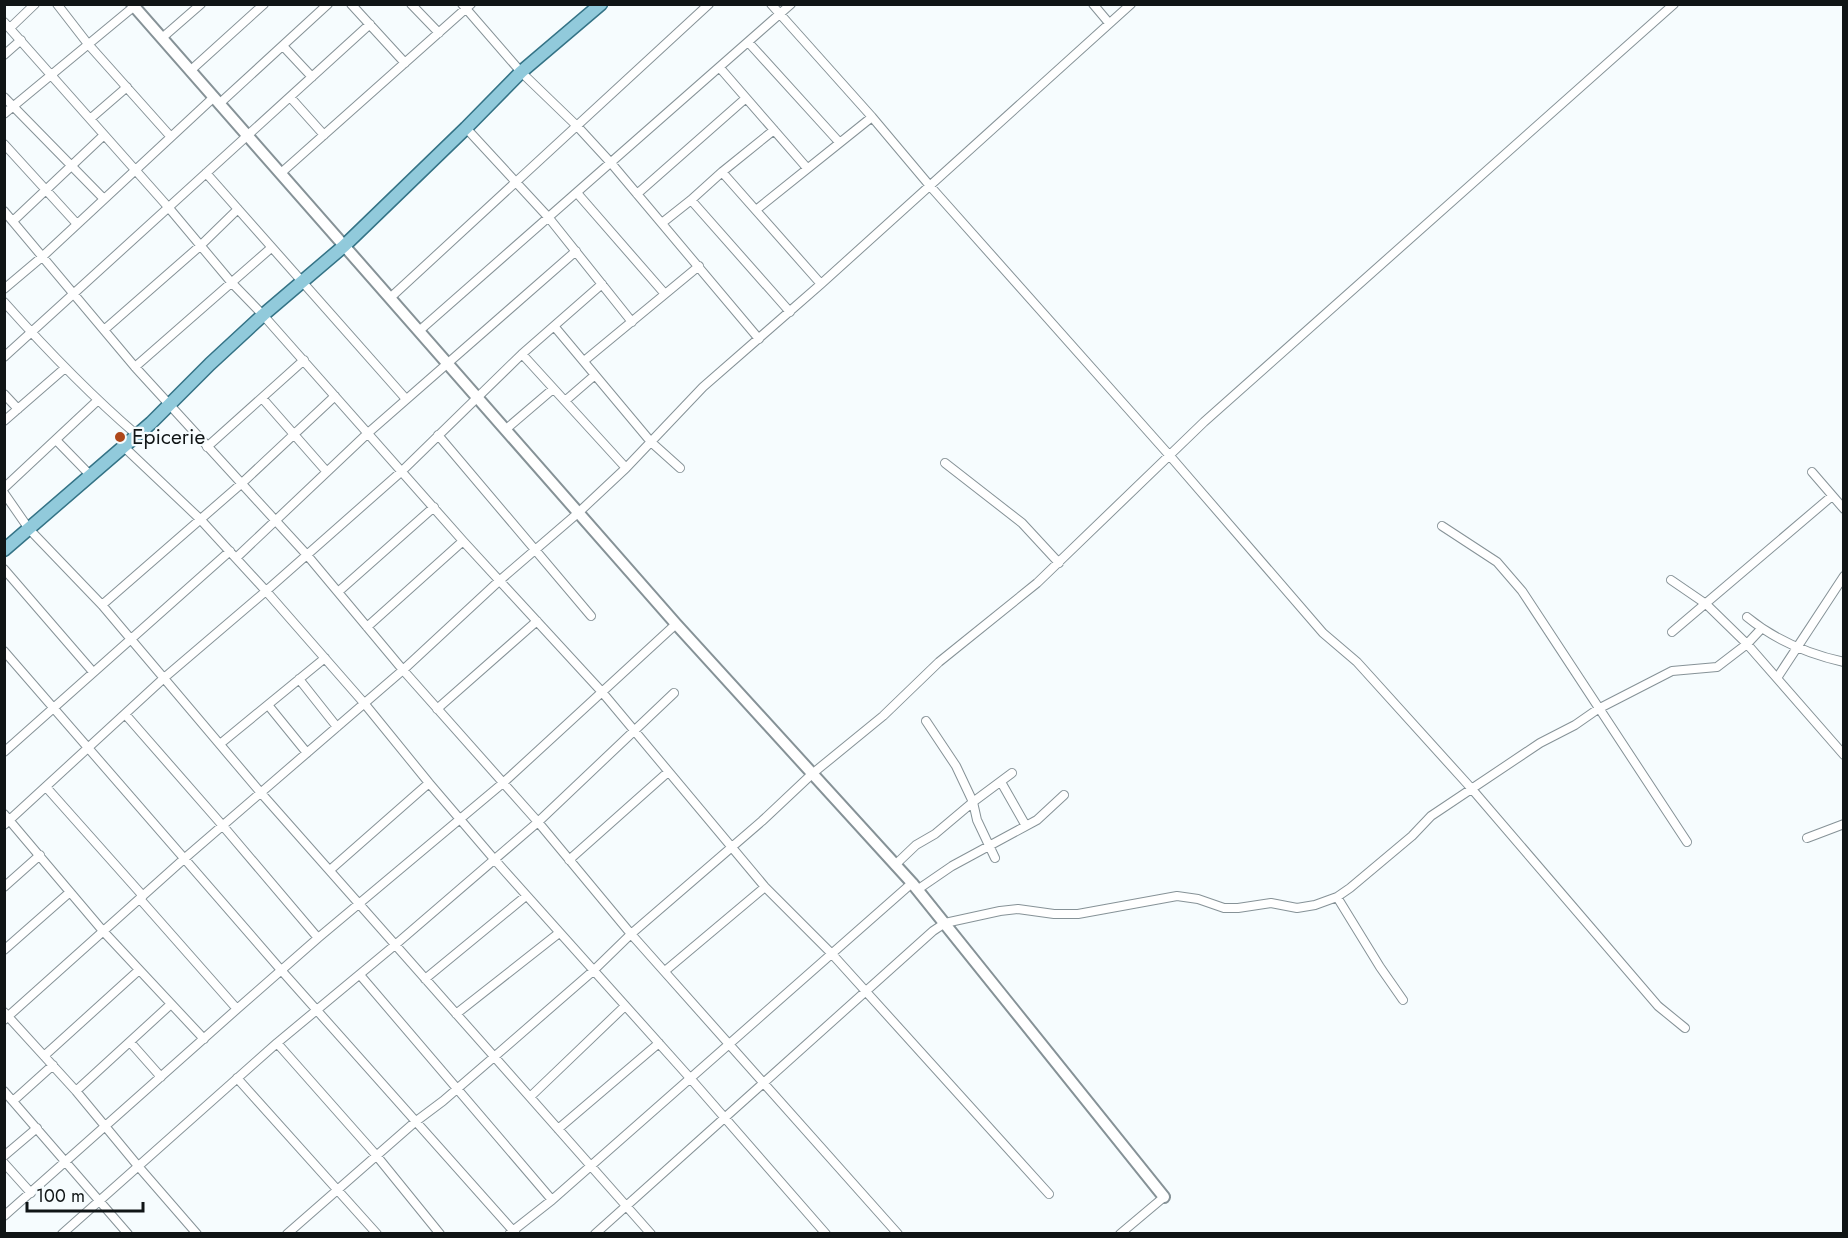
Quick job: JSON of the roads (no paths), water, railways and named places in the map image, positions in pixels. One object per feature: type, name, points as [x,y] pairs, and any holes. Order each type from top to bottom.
[{"type":"main road","points":[[4,550],[124,447],[263,315],[344,246],[521,72],[601,4]]},
{"type":"street","points":[[35,4],[7,25],[169,208],[231,282],[304,360],[499,581],[602,692],[765,886],[867,992],[1048,1194]]},
{"type":"street","points":[[57,4],[88,44],[171,137]]},
{"type":"street","points":[[162,38],[201,4]]},
{"type":"street","points":[[190,70],[264,4]]},
{"type":"street","points":[[4,290],[171,137],[283,46],[328,4]]},
{"type":"street","points":[[351,4],[405,63]]},
{"type":"street","points":[[411,4],[439,33]]},
{"type":"street","points":[[390,298],[709,4]]},
{"type":"street","points":[[771,4],[1323,633],[1357,662],[1471,788],[1658,1006],[1685,1028]]},
{"type":"street","points":[[419,331],[791,4]]},
{"type":"street","points":[[1093,4],[1109,23]]},
{"type":"street","points":[[197,1233],[76,1091],[6,1016],[578,513],[626,468],[703,387],[822,284],[1131,4]]},
{"type":"street","points":[[287,1233],[494,1057],[812,774],[883,716],[939,662],[1037,583],[1204,422],[1674,4]]},
{"type":"street","points":[[4,114],[134,5],[676,624],[945,923],[1164,1197],[1120,1233]]},
{"type":"street","points":[[281,173],[439,33],[466,6],[521,72],[577,126],[611,163],[759,339]]},
{"type":"street","points":[[4,357],[370,24]]},
{"type":"street","points":[[4,55],[21,40]]},
{"type":"street","points":[[749,43],[839,142]]},
{"type":"street","points":[[283,46],[312,77]]},
{"type":"street","points":[[720,68],[807,168]]},
{"type":"street","points":[[90,119],[127,87]]},
{"type":"street","points":[[4,97],[104,199]]},
{"type":"street","points":[[290,97],[324,135]]},
{"type":"street","points":[[637,194],[746,98]]},
{"type":"street","points":[[756,210],[872,117]]},
{"type":"street","points":[[466,128],[549,218],[632,322]]},
{"type":"street","points":[[662,224],[774,130]]},
{"type":"street","points":[[13,221],[104,135]]},
{"type":"street","points":[[4,144],[77,224]]},
{"type":"street","points":[[723,172],[822,284]]},
{"type":"street","points":[[206,173],[406,399]]},
{"type":"street","points":[[577,193],[665,294]]},
{"type":"street","points":[[691,200],[790,312]]},
{"type":"street","points":[[104,330],[200,246],[238,209]]},
{"type":"street","points":[[4,211],[135,368],[307,555],[402,670],[538,822],[631,934],[898,1233]]},
{"type":"street","points":[[135,368],[271,248]]},
{"type":"street","points":[[236,558],[368,433],[576,251]]},
{"type":"street","points":[[584,361],[699,266]]},
{"type":"street","points":[[204,1039],[103,931],[40,855],[6,820],[46,787],[164,678],[402,471],[476,396],[602,284]]},
{"type":"street","points":[[4,302],[97,401],[137,435]]},
{"type":"street","points":[[554,326],[651,442],[680,468]]},
{"type":"street","points":[[522,354],[626,468]]},
{"type":"street","points":[[207,447],[304,360]]},
{"type":"street","points":[[4,421],[65,368]]},
{"type":"street","points":[[565,401],[595,375]]},
{"type":"street","points":[[506,430],[554,389]]},
{"type":"street","points":[[4,394],[18,409]]},
{"type":"street","points":[[102,604],[241,484],[335,396]]},
{"type":"street","points":[[262,398],[327,472]]},
{"type":"street","points":[[4,488],[97,401]]},
{"type":"street","points":[[438,435],[591,616]]},
{"type":"street","points":[[56,440],[91,476]]},
{"type":"street","points":[[124,447],[200,519],[266,591],[364,703],[460,820],[690,1078],[821,1232]]},
{"type":"street","points":[[945,463],[1022,523],[1059,562]]},
{"type":"street","points":[[1812,472],[1844,509]]},
{"type":"street","points":[[4,493],[29,529],[102,604],[261,793],[651,1233]]},
{"type":"street","points":[[1672,632],[1832,496]]},
{"type":"street","points":[[339,592],[434,507]]},
{"type":"street","points":[[1442,526],[1497,562],[1522,591],[1687,842]]},
{"type":"street","points":[[367,627],[463,541]]},
{"type":"street","points":[[6,747],[230,551]]},
{"type":"street","points":[[4,569],[93,672]]},
{"type":"street","points":[[1777,678],[1844,576]]},
{"type":"street","points":[[1671,580],[1706,604],[1747,644],[1844,755]]},
{"type":"street","points":[[1747,617],[1761,629],[1796,648],[1844,662]]},
{"type":"street","points":[[437,709],[537,621]]},
{"type":"street","points":[[4,1216],[281,970],[503,783],[676,624]]},
{"type":"street","points":[[595,1233],[933,931],[945,923],[1018,909],[1054,914],[1078,914],[1177,896],[1198,899],[1224,908],[1271,903],[1297,908],[1315,905],[1337,897],[1403,843],[1431,816],[1540,742],[1672,671],[1717,667],[1747,644],[1761,629]]},
{"type":"street","points":[[4,651],[281,970],[513,1232],[832,954],[914,886],[1037,820],[1064,795]]},
{"type":"street","points":[[220,744],[325,658]]},
{"type":"street","points":[[299,679],[337,727]]},
{"type":"street","points":[[62,1233],[277,1043],[318,1011],[538,822],[674,693]]},
{"type":"street","points":[[268,705],[307,753]]},
{"type":"street","points":[[125,714],[318,938]]},
{"type":"street","points":[[926,721],[956,766],[995,858]]},
{"type":"street","points":[[569,860],[668,772]]},
{"type":"street","points":[[895,865],[916,845],[935,834],[1012,773]]},
{"type":"street","points":[[1001,782],[1026,826]]},
{"type":"street","points":[[330,870],[429,783]]},
{"type":"street","points":[[46,787],[237,1009]]},
{"type":"street","points":[[1807,838],[1844,824]]},
{"type":"street","points":[[4,887],[40,855]]},
{"type":"street","points":[[664,971],[765,886]]},
{"type":"street","points":[[4,950],[70,892]]},
{"type":"street","points":[[425,980],[526,896]]},
{"type":"street","points":[[1337,897],[1403,1000]]},
{"type":"street","points":[[456,1014],[559,933]]},
{"type":"street","points":[[44,1056],[139,970]]},
{"type":"street","points":[[360,975],[552,1200]]},
{"type":"street","points":[[76,1091],[171,1004]]},
{"type":"street","points":[[530,1097],[625,1006]]},
{"type":"street","points":[[130,1042],[161,1077]]},
{"type":"street","points":[[277,1043],[376,1155],[440,1233]]},
{"type":"street","points":[[558,1129],[659,1044]]},
{"type":"street","points":[[13,1101],[53,1065]]},
{"type":"street","points":[[237,1078],[375,1233]]},
{"type":"street","points":[[4,1091],[128,1233]]},
{"type":"street","points":[[4,1156],[37,1128]]},
{"type":"street","points":[[4,1163],[31,1192]]},
{"type":"place","name":"Epicerie","points":[[120,437]]}]
